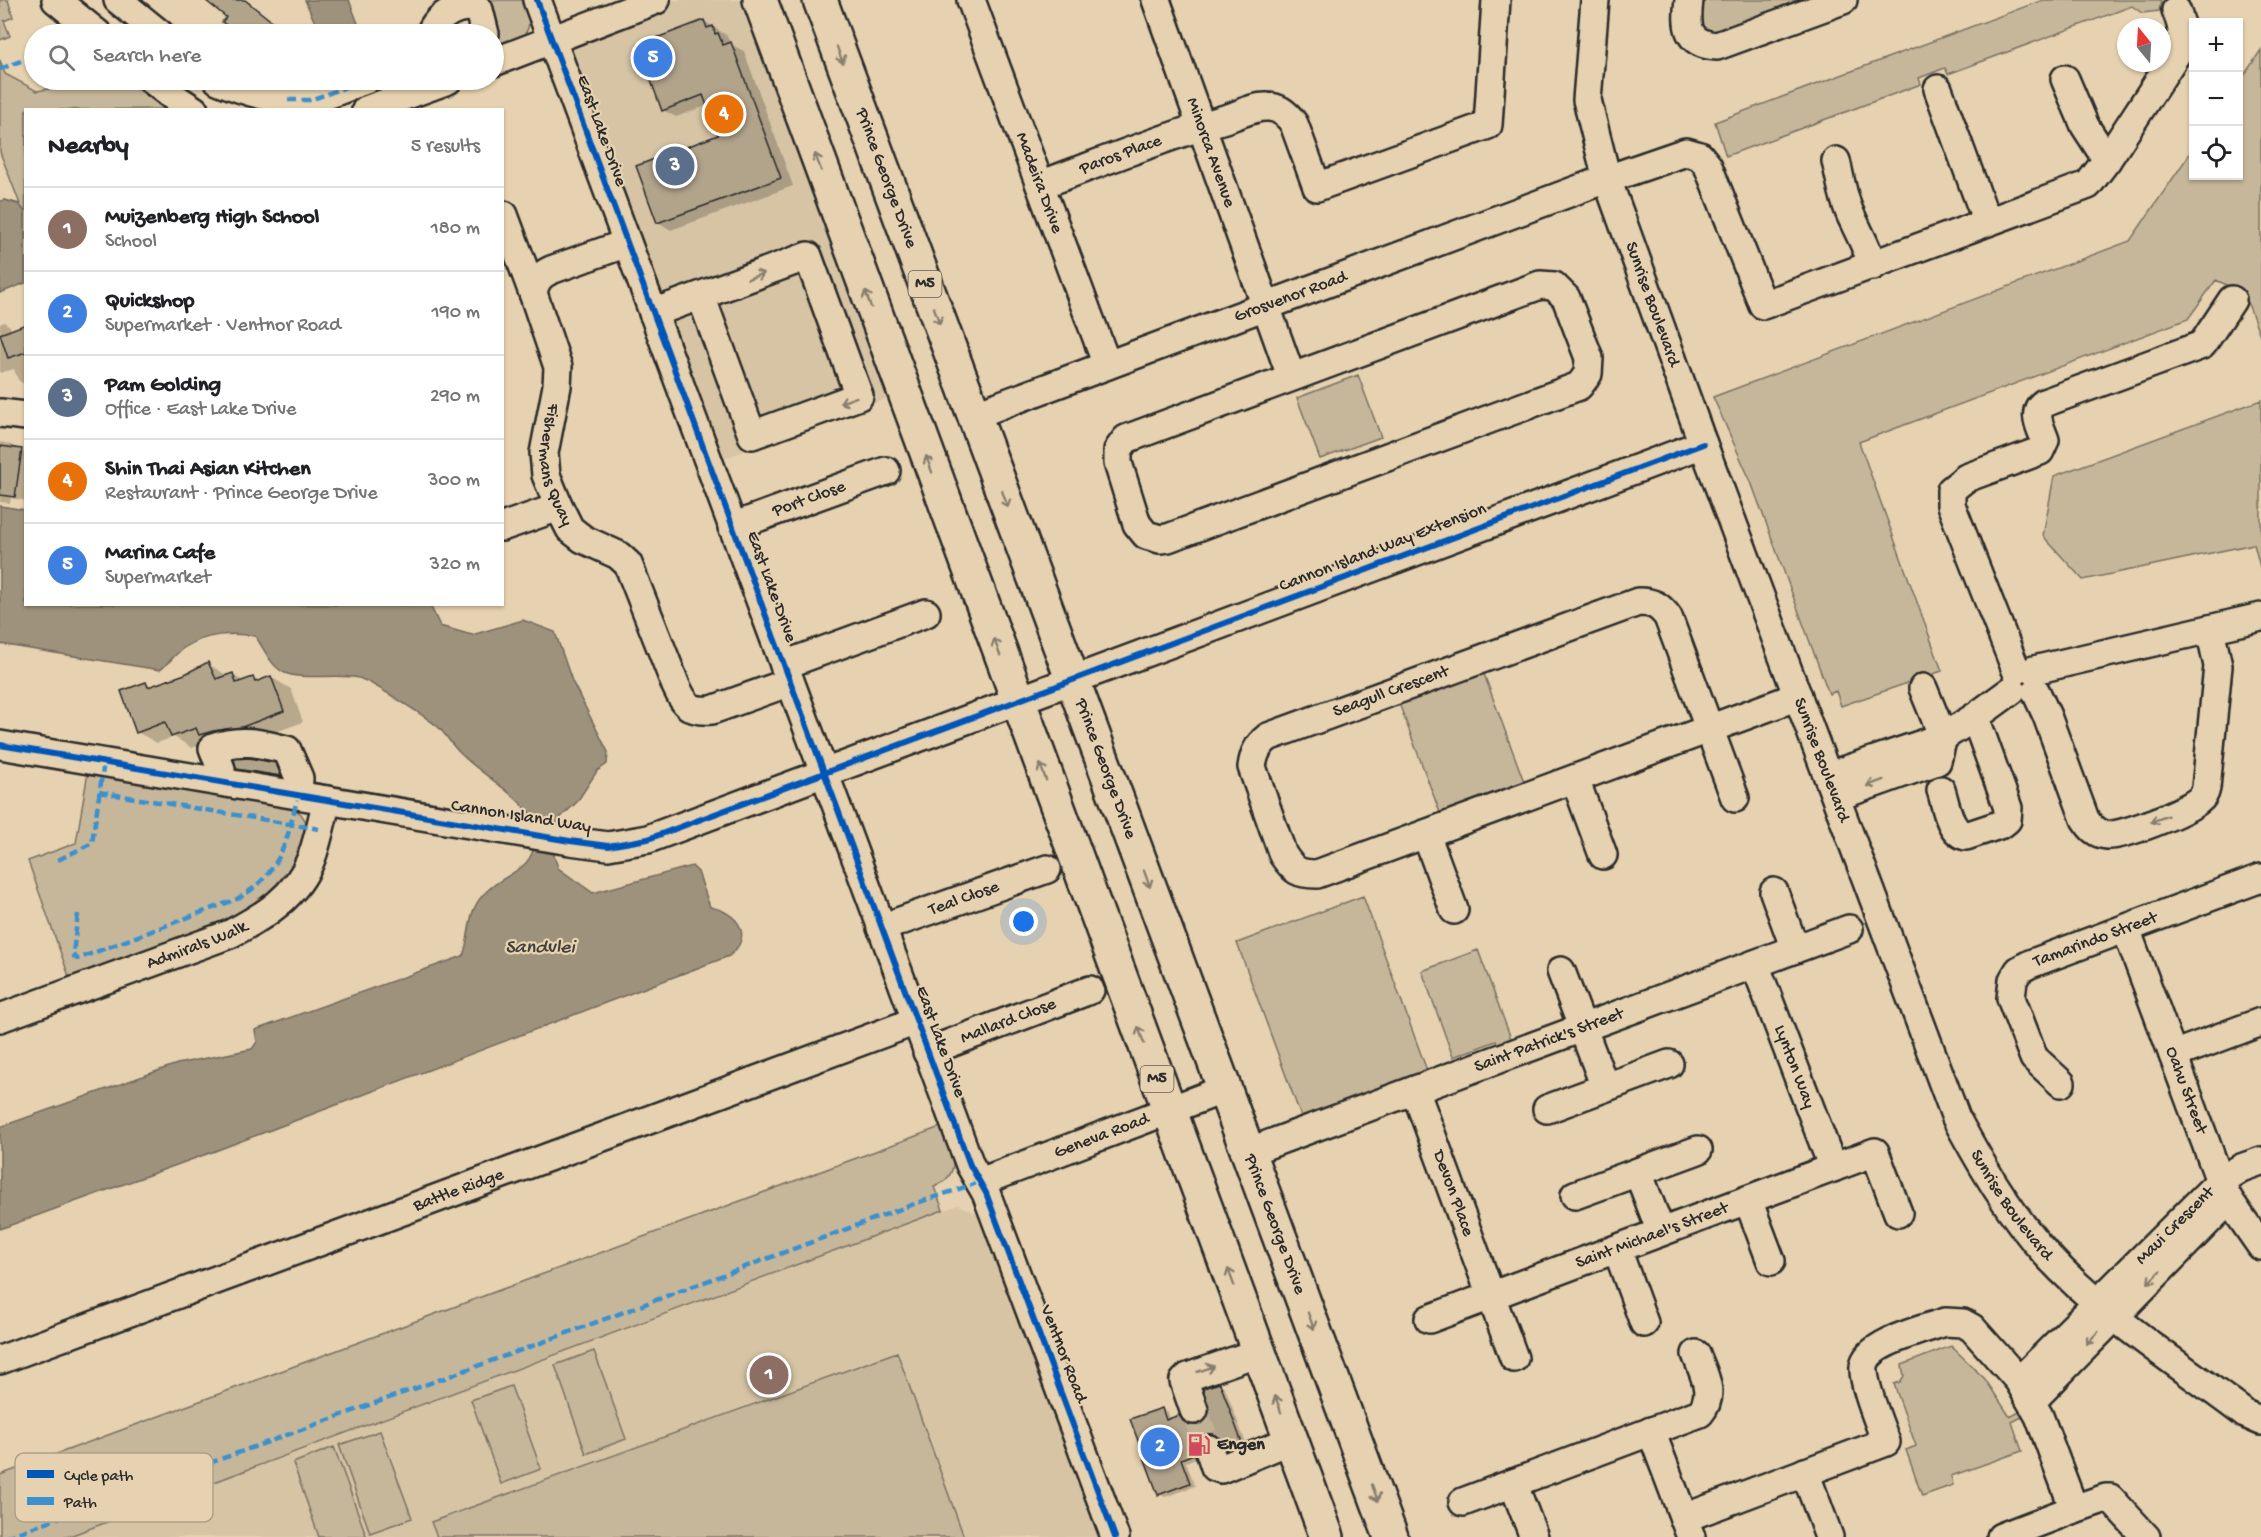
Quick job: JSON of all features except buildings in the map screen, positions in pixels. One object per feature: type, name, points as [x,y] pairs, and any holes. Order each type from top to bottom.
[{"type":"main road","name":"M5","points":[[760,0],[1327,1537]]},
{"type":"main road","name":"Prince George Drive","points":[[820,0],[1391,1537]]},
{"type":"street","points":[[56,0],[86,24]]},
{"type":"street","points":[[118,0],[147,24]]},
{"type":"street","name":"East Lake Drive","points":[[537,0],[551,40],[639,254],[653,313],[927,1052],[970,1166],[980,1182]]},
{"type":"street","points":[[504,58],[656,0]]},
{"type":"street","name":"Madeira Drive","points":[[971,0],[1107,365]]},
{"type":"street","name":"Minorca Avenue","points":[[1156,0],[1292,376]]},
{"type":"street","name":"Paros Place","points":[[1040,185],[1201,125],[1260,107],[1271,106],[1289,117],[1294,124],[1317,187],[1488,125],[1496,0]]},
{"type":"street","name":"Sunrise Boulevard","points":[[1595,0],[1587,100],[1607,179],[1703,444],[1956,1118],[1985,1172],[2011,1211],[2047,1255],[2106,1310],[2253,1418],[2256,1436],[2261,1441]]},
{"type":"street","points":[[1689,0],[1688,27],[1691,35],[1699,43],[1717,46],[1843,0]]},
{"type":"street","points":[[436,24],[441,16],[458,9],[473,7],[479,10],[482,24]]},
{"type":"street","points":[[1836,161],[1844,196],[1853,221],[1866,243],[1873,266],[2088,185],[2108,160],[2177,53],[2183,39],[2183,28],[2176,10]]},
{"type":"street","points":[[2065,79],[2085,126],[2108,160]]},
{"type":"street","points":[[1938,88],[1987,222]]},
{"type":"street","points":[[165,90],[192,108]]},
{"type":"street","points":[[195,108],[204,90]]},
{"type":"street","points":[[249,90],[288,100],[310,99],[335,90]]},
{"type":"street","points":[[371,108],[418,90]]},
{"type":"street","name":"Grosvenor Road","points":[[974,415],[1679,153],[1690,152],[1700,156],[1708,166],[1763,305],[1873,266]]},
{"type":"street","name":"Fishermans Quay","points":[[504,214],[558,367],[544,462],[546,475],[558,507],[570,529],[618,555],[628,564],[676,686],[693,710],[712,710],[787,673]]},
{"type":"street","points":[[533,293],[534,286],[542,274],[639,254]]},
{"type":"street","points":[[653,313],[808,256],[859,396],[752,435],[701,296]]},
{"type":"street","points":[[1540,285],[1560,290],[1566,298],[1590,366],[1585,380],[1579,386],[1212,522],[1160,539],[1146,536],[1141,531],[1118,463],[1117,456],[1121,444],[1132,436],[1292,376],[1540,285]]},
{"type":"street","points":[[2210,629],[2218,666],[2206,789],[2203,796],[2190,807],[2119,835],[2105,835],[2092,830],[2085,819],[2047,716],[2025,680],[1951,505],[1951,490],[1966,478],[2040,451],[2045,440],[2037,411],[2044,403],[2202,345],[2232,300]]},
{"type":"street","points":[[0,413],[24,416]]},
{"type":"street","name":"Cannon Island Way Extension","points":[[1018,702],[1703,444]]},
{"type":"street","name":"Port Close","points":[[732,527],[886,471]]},
{"type":"street","points":[[504,526],[558,507]]},
{"type":"street","name":"Seagull Crescent","points":[[1735,798],[1709,729],[1668,617],[1660,607],[1650,602],[1638,602],[1268,737],[1260,744],[1253,756],[1252,767],[1283,855],[1290,866],[1302,874],[1317,874],[1575,779],[1709,729],[1798,696]]},
{"type":"street","points":[[787,673],[926,613]]},
{"type":"street","points":[[1943,736],[1975,717],[2025,680],[2261,617]]},
{"type":"street","points":[[1832,787],[1937,761],[1943,736],[1923,688]]},
{"type":"street","name":"Cannon Island Way","points":[[0,745],[608,846],[648,839],[1018,702]]},
{"type":"street","points":[[1941,790],[1953,826],[1960,835],[1966,836],[2002,824],[2007,820],[2008,808],[1975,717]]},
{"type":"street","points":[[218,782],[221,769],[213,748],[228,742],[240,741],[287,750],[300,778],[298,795]]},
{"type":"street","points":[[1575,779],[1603,855]]},
{"type":"street","name":"Admirals Walk","points":[[0,1018],[221,938],[261,918],[276,908],[306,870],[311,860],[327,800]]},
{"type":"street","points":[[1426,834],[1454,910]]},
{"type":"street","name":"Teal Close","points":[[881,928],[1047,869]]},
{"type":"street","name":"Tamarindo Street","points":[[2061,1083],[2034,1058],[2011,998],[2013,980],[2019,970],[2261,878]]},
{"type":"street","points":[[1774,892],[1796,949]]},
{"type":"street","name":"Saint Patrick's Street","points":[[1248,1152],[1849,929]]},
{"type":"street","name":"Oahu Street","points":[[2126,929],[2225,1190],[2261,1246]]},
{"type":"street","name":"Lynton Way","points":[[1755,963],[1833,1168]]},
{"type":"street","points":[[1561,971],[1605,1087]]},
{"type":"street","name":"Mallard Close","points":[[927,1052],[1090,990]]},
{"type":"street","name":"Battle Ridge","points":[[0,1360],[916,1021]]},
{"type":"street","points":[[2173,1055],[2261,1022]]},
{"type":"street","points":[[1547,1109],[1669,1064]]},
{"type":"street","name":"Geneva Road","points":[[980,1182],[1225,1089]]},
{"type":"street","name":"Devon Place","points":[[1415,1090],[1514,1358]]},
{"type":"street","points":[[1575,1195],[1698,1150]]},
{"type":"street","name":"Saint Michael's Street","points":[[1429,1319],[1875,1152],[1898,1213]]},
{"type":"street","name":"Maui Crescent","points":[[2025,1391],[2225,1190],[2241,1168],[2261,1161]]},
{"type":"street","points":[[1638,1172],[1661,1232]]},
{"type":"street","name":"Ventnor Road","points":[[980,1182],[1115,1537]]},
{"type":"street","points":[[1748,1200],[1771,1261]]},
{"type":"street","points":[[1617,1249],[1644,1323]]},
{"type":"street","points":[[1651,1431],[1688,1527],[1805,1472],[1886,1442],[1865,1379],[1863,1366],[1868,1355],[1878,1347],[1945,1322],[1954,1321],[1972,1328],[2025,1391],[2074,1509]]},
{"type":"street","points":[[1194,1410],[1184,1381],[1188,1377],[1259,1352]]},
{"type":"street","points":[[1463,1502],[1700,1413],[1707,1405],[1710,1394],[1696,1354]]},
{"type":"street","points":[[1209,1449],[1215,1467],[1221,1469],[1291,1440]]},
{"type":"street","points":[[1805,1472],[1829,1537]]},
{"type":"street","points":[[1513,1483],[1534,1537]]},
{"type":"street","points":[[2001,1537],[2106,1498],[2110,1498],[2146,1537]]},
{"type":"shaded area","points":[[0,0],[8,0],[13,17],[4,21],[10,36],[0,40]]},
{"type":"shaded area","points":[[481,0],[524,0],[529,20],[526,32],[522,36],[504,44],[504,24],[489,24]]},
{"type":"shaded area","points":[[656,0],[760,0],[903,393],[709,464],[551,40]]},
{"type":"shaded area","points":[[1696,0],[1821,0],[1724,36],[1705,33],[1695,12]]},
{"type":"shaded area","points":[[2043,0],[2161,0],[2159,11],[2142,13],[2132,6],[1948,74],[1945,68],[1919,78],[1921,84],[1726,156],[1715,122]]},
{"type":"shaded area","points":[[2261,50],[2261,338],[2244,293],[2216,280],[2188,319],[1859,442],[1942,671],[1841,706],[1836,691],[1829,694],[1751,482],[1713,397],[2130,241],[2189,155],[2189,180],[2243,180],[2243,77]]},
{"type":"shaded area","points":[[0,60],[5,74],[24,84],[24,90],[139,90],[166,108],[24,108],[24,283],[0,293],[0,201],[20,204],[0,152]]},
{"type":"shaded area","points":[[1358,375],[1381,437],[1320,459],[1297,398]]},
{"type":"shaded area","points":[[2261,400],[2261,571],[2254,544],[2083,580],[2043,536],[2054,476]]},
{"type":"shaded area","points":[[1481,666],[1526,787],[1442,818],[1397,698]]},
{"type":"shaded area","points":[[88,772],[291,807],[305,820],[307,829],[305,842],[285,881],[249,913],[71,982],[28,861],[76,843]]},
{"type":"shaded area","points":[[1363,896],[1429,1076],[1303,1122],[1237,943]]},
{"type":"shaded area","points":[[1478,950],[1513,1044],[1499,1048],[1496,1041],[1453,1057],[1422,971]]},
{"type":"shaded area","points":[[943,1126],[952,1152],[953,1168],[944,1182],[934,1187],[943,1210],[213,1482],[213,1453],[59,1453]]},
{"type":"shaded area","points":[[958,1205],[978,1214],[1098,1537],[67,1537],[107,1522],[213,1522],[213,1483]]},
{"type":"shaded area","points":[[1951,1346],[1985,1379],[2010,1417],[2025,1409],[2028,1414],[2012,1422],[2022,1451],[1951,1476],[1953,1485],[1922,1496],[1906,1450],[1916,1446],[1894,1384],[1900,1382],[1904,1376],[1902,1365]]},
{"type":"shaded area","points":[[594,1351],[626,1439],[586,1454],[555,1365]]},
{"type":"shaded area","points":[[897,1352],[964,1537],[437,1537],[431,1522]]},
{"type":"shaded area","points":[[511,1386],[541,1469],[501,1484],[471,1400]]},
{"type":"shaded area","points":[[380,1431],[412,1518],[370,1533],[339,1445]]},
{"type":"shaded area","points":[[334,1447],[366,1535],[361,1537],[319,1537],[293,1463]]},
{"type":"shaded area","points":[[15,1469],[15,1522],[107,1522],[67,1537],[0,1537],[0,1475]]},
{"type":"water","points":[[305,0],[349,0],[358,24],[316,24]]},
{"type":"water","points":[[5,200],[20,205],[24,211],[24,283],[0,293],[0,201]]},
{"type":"water","name":"Sandvlei","points":[[0,506],[24,510],[24,606],[430,606],[440,626],[472,635],[523,620],[555,632],[572,681],[608,752],[607,764],[597,771],[577,802],[561,817],[555,831],[553,852],[558,868],[593,893],[692,866],[698,872],[710,907],[735,919],[742,933],[741,940],[729,956],[215,1151],[0,1229],[0,1127],[177,1064],[252,1049],[257,1042],[255,1030],[463,956],[472,913],[476,905],[488,890],[518,870],[529,859],[533,851],[536,832],[531,816],[520,802],[469,761],[431,722],[359,678],[309,677],[283,672],[271,661],[255,636],[228,634],[201,639],[185,647],[160,670],[0,644]]},
{"type":"tunnel","points":[[1194,1410],[1209,1449]]},
{"type":"marked path","points":[[0,69],[24,60]]},
{"type":"marked path","points":[[288,100],[310,100],[338,90]]},
{"type":"marked path","points":[[58,860],[92,843],[104,762]]},
{"type":"marked path","points":[[99,792],[319,829]]},
{"type":"marked path","points":[[78,914],[73,953],[77,959],[237,899],[264,879],[273,867],[285,842],[298,795]]},
{"type":"marked path","points":[[213,1462],[914,1204],[980,1182]]},
{"type":"marked path","points":[[6,1537],[47,1522]]},
{"type":"cycle path","points":[[537,0],[970,1165],[986,1193],[1115,1537]]},
{"type":"cycle path","points":[[0,745],[570,841],[608,846],[648,839],[1703,444]]},
{"type":"place","name":"Marina Cafe","points":[[653,58]]},
{"type":"place","name":"Shin Thai Asian Kitchen","points":[[724,114]]},
{"type":"place","name":"Pam Golding","points":[[675,166]]},
{"type":"place","name":"Muizenberg High School","points":[[769,1375]]},
{"type":"place","name":"Engen","points":[[1199,1445]]},
{"type":"place","name":"Quickshop","points":[[1160,1447]]}]
